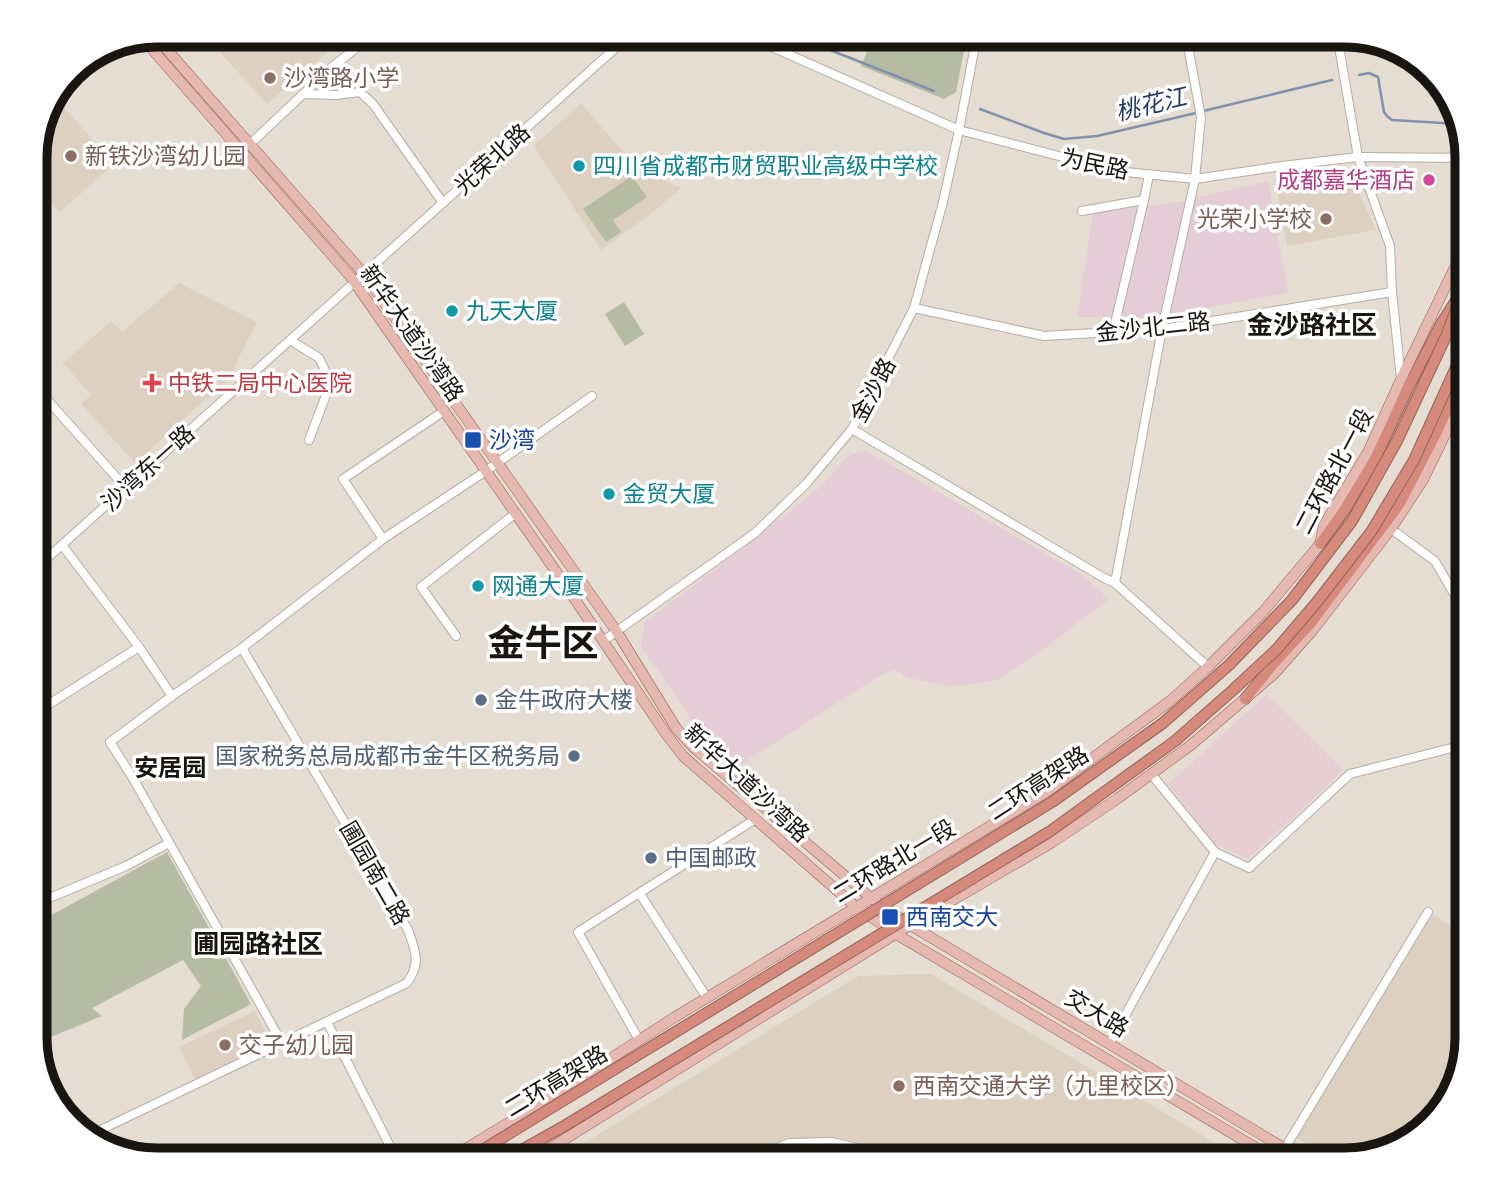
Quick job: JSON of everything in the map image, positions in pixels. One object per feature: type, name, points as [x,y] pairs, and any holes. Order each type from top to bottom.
[{"type":"highway","points":[[1320,544],[1352,500],[1375,459],[1409,386],[1455,300]]},
{"type":"highway","name":"二环高架路","points":[[486,1148],[1052,802],[1163,723],[1230,665],[1292,600],[1352,521],[1398,441],[1455,311]]},
{"type":"highway","name":"二环高架路","points":[[525,1148],[1049,832],[1175,741],[1276,649],[1317,602],[1371,532],[1414,460],[1455,369]]},
{"type":"highway","points":[[1245,699],[1311,623],[1399,505],[1455,392]]},
{"type":"main road","name":"新华大道沙湾路","points":[[165,47],[364,274],[617,632],[676,728],[693,747],[871,898]]},
{"type":"main road","name":"新华大道沙湾路","points":[[151,48],[354,282],[682,756],[856,907]]},
{"type":"main road","name":"二环路北一段","points":[[467,1148],[707,998],[1048,791],[1170,701],[1263,612],[1320,544],[1324,525],[1368,452],[1455,267]]},
{"type":"main road","points":[[550,1148],[909,925],[1051,843],[1152,775],[1274,674],[1313,630],[1391,529],[1423,480],[1455,414]]},
{"type":"main road","name":"交大路","points":[[871,898],[909,925],[1283,1148]]},
{"type":"main road","name":"交大路","points":[[856,907],[896,934],[1257,1148]]},
{"type":"street","points":[[250,144],[332,67],[358,47]]},
{"type":"street","name":"光荣北路","points":[[354,282],[617,47]]},
{"type":"street","name":"为民路","points":[[772,47],[959,131],[1116,171],[1195,179],[1358,157],[1455,158]]},
{"type":"street","name":"金沙路","points":[[603,641],[755,533],[806,484],[852,429],[915,309],[943,202],[975,47]]},
{"type":"street","points":[[1115,583],[1162,329],[1195,179],[1201,117],[1188,47]]},
{"type":"street","points":[[1339,47],[1358,157],[1390,246],[1401,379]]},
{"type":"street","points":[[303,94],[336,95],[360,92],[373,104],[443,203]]},
{"type":"street","points":[[1113,332],[1149,175]]},
{"type":"street","points":[[1082,211],[1144,200]]},
{"type":"street","name":"沙湾东一路","points":[[47,558],[354,282]]},
{"type":"street","name":"金沙北二路","points":[[915,309],[1044,336],[1162,329],[1392,292]]},
{"type":"street","points":[[290,340],[319,358],[331,382],[309,440]]},
{"type":"street","points":[[282,1043],[110,742],[243,648],[383,539],[592,396]]},
{"type":"street","points":[[47,399],[126,488]]},
{"type":"street","points":[[383,539],[343,478],[444,411]]},
{"type":"street","points":[[852,429],[1115,583],[1208,667]]},
{"type":"street","points":[[456,636],[421,587],[516,513]]},
{"type":"street","points":[[1391,529],[1435,561],[1455,596]]},
{"type":"street","points":[[62,545],[139,647],[172,696]]},
{"type":"street","points":[[47,705],[139,647]]},
{"type":"street","name":"圃园南二路","points":[[99,1131],[407,983],[415,971],[415,951],[408,930],[243,648]]},
{"type":"street","points":[[1152,775],[1215,852],[1249,867],[1350,774],[1455,747]]},
{"type":"street","points":[[639,1040],[578,932],[754,820]]},
{"type":"street","points":[[47,899],[126,866],[169,843]]},
{"type":"street","points":[[1110,1043],[1215,852]]},
{"type":"street","points":[[640,894],[707,998]]},
{"type":"street","points":[[1286,1148],[1428,912]]},
{"type":"street","points":[[327,1022],[391,1148]]},
{"type":"street","points":[[777,1148],[789,1143],[832,1142],[857,1148]]},
{"type":"shaded area","name":"沙湾路小学","points":[[215,47],[322,47],[327,53],[267,104]]},
{"type":"shaded area","points":[[581,103],[636,167],[681,188],[601,250],[534,146]]},
{"type":"shaded area","name":"新铁沙湾幼儿园","points":[[63,106],[114,164],[60,212],[47,198],[47,150],[59,110]]},
{"type":"shaded area","name":"光荣小学校","points":[[1349,171],[1376,230],[1287,246],[1276,184]]},
{"type":"shaded area","points":[[1268,181],[1288,293],[1154,317],[1077,317],[1093,213],[1173,203]]},
{"type":"shaded area","name":"中铁二局中心医院","points":[[179,283],[257,322],[234,367],[237,371],[135,463],[81,404],[91,395],[63,363],[111,321],[122,332]]},
{"type":"shaded area","points":[[867,451],[1083,575],[1109,599],[1044,649],[997,680],[947,686],[909,678],[895,670],[881,675],[740,765],[728,767],[641,646],[645,622],[819,488],[849,455]]},
{"type":"shaded area","points":[[1267,694],[1344,770],[1248,859],[1215,844],[1168,784]]},
{"type":"shaded area","points":[[1433,914],[1455,928],[1454,1052],[1440,1093],[1412,1125],[1380,1142],[1345,1148],[1314,1148],[1296,1138]]},
{"type":"shaded area","name":"西南交通大学（九里校区）","points":[[931,974],[1224,1148],[576,1148],[858,976]]},
{"type":"shaded area","name":"交子幼儿园","points":[[255,1011],[270,1042],[195,1079],[179,1047]]},
{"type":"green space","points":[[869,47],[965,47],[956,92],[944,99],[861,66]]},
{"type":"green space","points":[[632,176],[647,197],[613,220],[621,232],[606,242],[583,209]]},
{"type":"green space","points":[[624,302],[644,334],[625,346],[605,314]]},
{"type":"green space","points":[[167,852],[251,1004],[182,1040],[184,1009],[201,986],[183,960],[92,1008],[102,1016],[47,1039],[47,917]]},
{"type":"waterway","name":"桃花江","points":[[822,47],[934,91]]},
{"type":"waterway","name":"桃花江","points":[[1359,75],[1369,73],[1378,77],[1384,112],[1392,120],[1449,123]]},
{"type":"waterway","name":"桃花江","points":[[1203,111],[1332,80]]},
{"type":"waterway","name":"桃花江","points":[[980,109],[1064,139],[1097,136],[1196,113]]},
{"type":"place","name":"沙湾路小学","points":[[270,78]]},
{"type":"place","name":"新铁沙湾幼儿园","points":[[71,156]]},
{"type":"place","name":"四川省成都市财贸职业高级中学校","points":[[579,166]]},
{"type":"place","name":"成都嘉华酒店","points":[[1429,180]]},
{"type":"place","name":"光荣小学校","points":[[1326,219]]},
{"type":"place","name":"九天大厦","points":[[452,311]]},
{"type":"place","name":"中铁二局中心医院","points":[[152,383]]},
{"type":"place","name":"沙湾","points":[[473,440]]},
{"type":"place","name":"金贸大厦","points":[[609,494]]},
{"type":"place","name":"网通大厦","points":[[478,586]]},
{"type":"place","name":"金牛政府大楼","points":[[481,700]]},
{"type":"place","name":"国家税务总局成都市金牛区税务局","points":[[574,756]]},
{"type":"place","name":"中国邮政","points":[[651,858]]},
{"type":"place","name":"西南交大","points":[[890,917]]},
{"type":"place","name":"交子幼儿园","points":[[225,1045]]},
{"type":"place","name":"西南交通大学（九里校区）","points":[[899,1086]]},
{"type":"district","name":"金沙路社区","points":[[1312,325]]},
{"type":"district","name":"金牛区","points":[[543,643]]},
{"type":"district","name":"安居园","points":[[170,767]]},
{"type":"district","name":"圃园路社区","points":[[258,944]]}]
